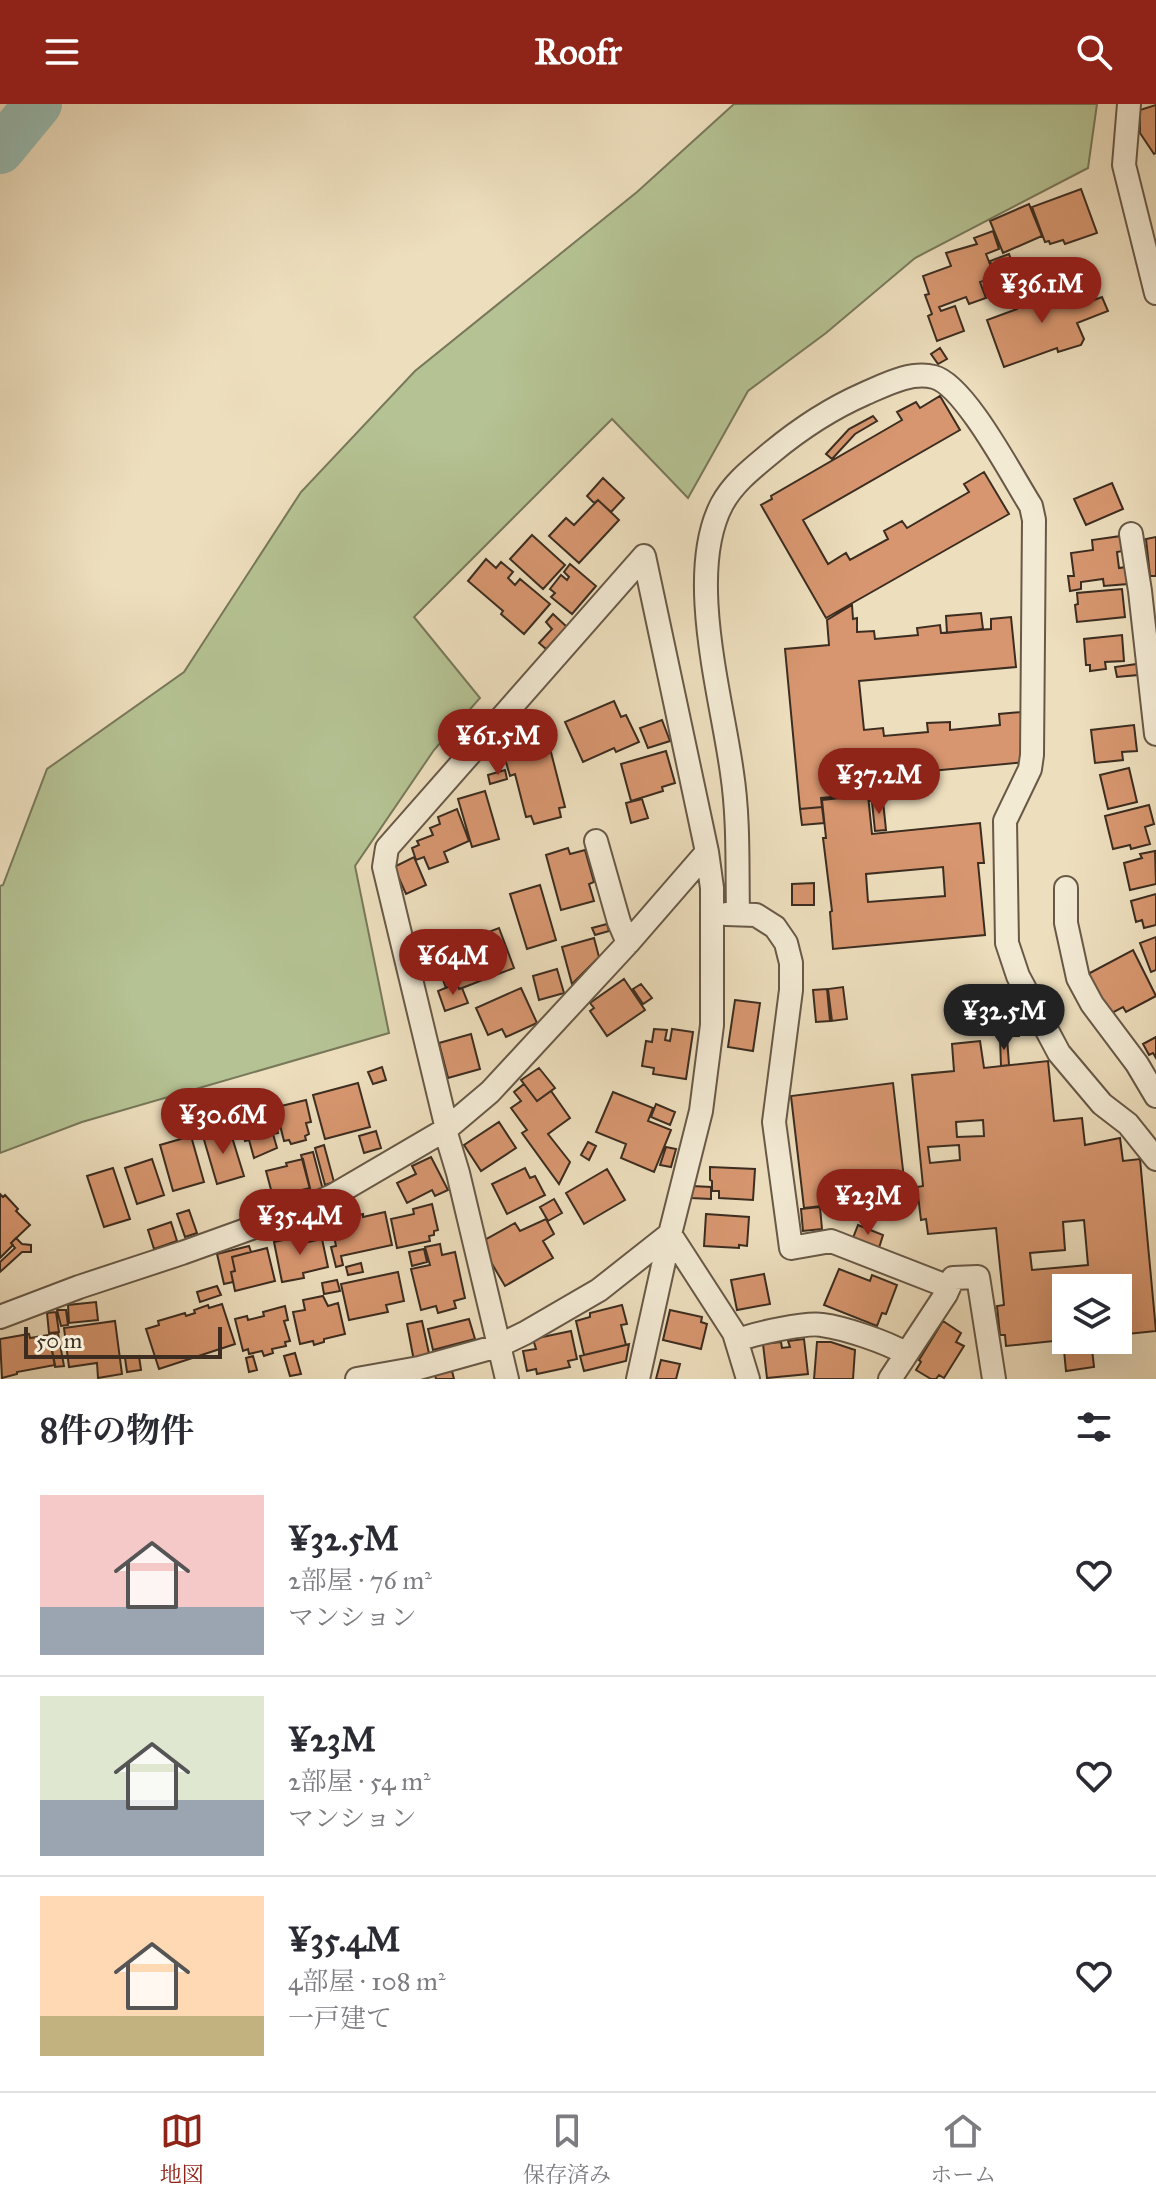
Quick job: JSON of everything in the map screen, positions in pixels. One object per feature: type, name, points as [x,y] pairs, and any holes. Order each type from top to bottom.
[{"type":"street","points":[[1129,104],[1124,165],[1156,293]]},
{"type":"street","points":[[738,913],[733,777],[708,620],[708,552],[714,522],[731,490],[745,474],[806,425],[841,404],[892,382],[922,376],[943,380],[971,411],[1031,506],[1034,520],[1032,755],[1030,769],[1005,821],[1007,943],[1011,958],[1059,1053],[1102,1104],[1128,1124],[1156,1159]]},
{"type":"street","points":[[1131,534],[1148,590],[1156,734]]},
{"type":"street","points":[[507,1379],[384,867],[387,848],[644,556],[707,852],[712,888],[712,1025],[701,1111],[638,1379]]},
{"type":"street","points":[[596,841],[628,943]]},
{"type":"street","points":[[0,1317],[299,1211],[334,1195],[446,1130],[490,1092],[628,943],[707,852]]},
{"type":"street","points":[[1066,888],[1066,923],[1078,978],[1092,1004],[1137,1064],[1156,1096]]},
{"type":"street","points":[[712,915],[756,915],[775,927],[786,943],[791,963],[791,990],[774,1122],[791,1248],[831,1241],[949,1287]]},
{"type":"street","points":[[670,1234],[734,1333],[748,1379]]},
{"type":"street","points":[[357,1379],[419,1368],[498,1346],[599,1290],[670,1234]]},
{"type":"street","points":[[890,1379],[953,1278],[978,1277],[994,1379]]},
{"type":"street","points":[[737,1341],[749,1335],[820,1324],[890,1345],[905,1353]]},
{"type":"green space","points":[[734,104],[1097,104],[1088,168],[915,258],[826,333],[748,391],[688,498],[612,419],[414,617],[480,698],[434,750],[355,866],[389,1033],[82,1122],[0,1153],[0,886],[3,885],[47,769],[184,672],[301,492],[415,371],[637,192]]},
{"type":"building","points":[[1156,105],[1154,154],[1140,133],[1140,110]]},
{"type":"building","points":[[1081,189],[1097,233],[1065,244],[1063,240],[1050,244],[1049,241],[1045,242],[1032,207]]},
{"type":"building","points":[[1029,204],[1042,236],[1003,253],[990,221]]},
{"type":"building","points":[[993,231],[999,249],[986,254],[995,277],[980,282],[986,298],[969,304],[966,297],[939,307],[941,311],[955,306],[964,331],[937,341],[928,316],[932,314],[925,295],[929,294],[923,276],[951,266],[946,253],[977,244],[974,238]]},
{"type":"building","points":[[1009,254],[1018,279],[999,286],[990,261]]},
{"type":"building","points":[[1051,269],[1057,284],[1037,290],[1032,275]]},
{"type":"building","points":[[1063,283],[1072,308],[1102,297],[1108,311],[1077,323],[1084,339],[1081,345],[1058,352],[1057,348],[1004,367],[987,320],[1017,309],[1014,301]]},
{"type":"building","points":[[940,348],[947,359],[938,364],[931,354]]},
{"type":"building","points":[[940,396],[960,430],[803,520],[828,564],[846,553],[850,560],[888,539],[884,531],[902,521],[907,528],[969,492],[964,484],[984,472],[1009,514],[826,618],[761,505],[772,499],[771,496],[902,420],[897,412],[916,402],[920,408]]},
{"type":"building","points":[[873,416],[877,421],[855,434],[832,459],[826,454],[849,429]]},
{"type":"building","points":[[603,478],[624,498],[611,512],[598,500],[594,503],[587,496]]},
{"type":"building","points":[[1112,483],[1123,509],[1086,525],[1074,499]]},
{"type":"building","points":[[598,500],[619,520],[579,563],[549,536],[566,518],[574,525]]},
{"type":"building","points":[[532,535],[565,565],[543,589],[510,559]]},
{"type":"building","points":[[1121,536],[1123,551],[1117,552],[1119,568],[1126,567],[1128,584],[1104,586],[1103,579],[1081,582],[1081,589],[1070,591],[1068,576],[1074,576],[1071,553],[1093,550],[1092,540]]},
{"type":"building","points":[[1156,537],[1156,576],[1150,576],[1146,539]]},
{"type":"building","points":[[486,559],[496,568],[501,562],[513,572],[508,578],[515,585],[520,579],[550,604],[524,634],[468,581]]},
{"type":"building","points":[[570,564],[596,586],[572,614],[551,597],[555,593],[550,589],[561,575],[567,580],[569,577],[564,572]]},
{"type":"building","points":[[1122,589],[1125,617],[1077,622],[1077,593]]},
{"type":"building","points":[[852,605],[853,619],[857,618],[857,632],[874,631],[875,639],[918,635],[917,628],[940,625],[941,633],[991,629],[991,619],[1011,617],[1016,667],[859,681],[864,730],[883,728],[884,736],[928,732],[927,723],[950,722],[950,730],[1000,725],[999,714],[1022,712],[1027,762],[867,777],[868,794],[821,798],[822,807],[800,809],[785,649],[829,645],[827,620]]},
{"type":"building","points":[[981,613],[983,629],[947,633],[946,616]]},
{"type":"building","points":[[553,614],[567,627],[546,649],[539,643],[552,629],[546,622]]},
{"type":"building","points":[[1122,635],[1124,661],[1105,662],[1106,669],[1090,671],[1090,665],[1086,665],[1084,639]]},
{"type":"building","points":[[1137,664],[1138,675],[1117,677],[1115,667]]},
{"type":"building","points":[[614,701],[621,717],[626,715],[639,742],[616,752],[614,748],[583,762],[565,722]]},
{"type":"building","points":[[662,720],[670,741],[648,748],[640,728]]},
{"type":"building","points":[[543,721],[565,807],[559,808],[561,817],[534,824],[531,816],[526,817],[515,774],[510,776],[503,752],[517,748],[515,741],[506,743],[503,731]]},
{"type":"building","points":[[1134,725],[1137,751],[1122,752],[1123,760],[1095,763],[1091,730]]},
{"type":"building","points":[[666,751],[675,783],[662,787],[663,791],[631,801],[621,764]]},
{"type":"building","points":[[1129,768],[1137,802],[1108,809],[1100,775]]},
{"type":"building","points":[[505,770],[507,779],[490,784],[488,775]]},
{"type":"building","points":[[911,773],[913,797],[869,801],[867,777]]},
{"type":"building","points":[[485,791],[499,839],[472,847],[458,799]]},
{"type":"building","points":[[868,795],[872,834],[980,823],[984,863],[978,863],[985,935],[833,949],[822,800]],"holes":[[[943,867],[945,896],[868,902],[866,874]]]},
{"type":"building","points":[[642,799],[648,818],[631,823],[626,803]]},
{"type":"building","points":[[883,801],[886,830],[875,831],[872,802]]},
{"type":"building","points":[[1149,805],[1154,824],[1145,827],[1150,844],[1131,849],[1130,845],[1113,849],[1105,816]]},
{"type":"building","points":[[822,807],[824,823],[802,825],[800,809]]},
{"type":"building","points":[[457,809],[469,841],[444,852],[448,862],[429,869],[424,857],[416,860],[412,848],[419,845],[417,841],[433,835],[430,828],[440,824],[438,817]]},
{"type":"building","points":[[568,848],[570,854],[585,850],[594,882],[589,884],[594,901],[561,910],[546,855]]},
{"type":"building","points":[[1155,851],[1156,884],[1130,890],[1124,863],[1142,858],[1140,854]]},
{"type":"building","points":[[414,857],[426,885],[406,894],[394,867]]},
{"type":"building","points":[[814,883],[814,905],[792,905],[792,884]]},
{"type":"building","points":[[540,885],[556,940],[527,949],[510,894]]},
{"type":"building","points":[[1156,894],[1156,925],[1144,928],[1142,920],[1136,922],[1131,901]]},
{"type":"building","points":[[607,924],[609,931],[595,935],[592,928]]},
{"type":"building","points":[[499,928],[514,968],[459,989],[457,983],[446,988],[436,961],[452,955],[449,947]]},
{"type":"building","points":[[1156,937],[1156,970],[1151,972],[1140,943]]},
{"type":"building","points":[[594,938],[599,957],[572,984],[562,947]]},
{"type":"building","points":[[1133,950],[1156,996],[1126,1012],[1123,1007],[1110,1014],[1088,974]]},
{"type":"building","points":[[557,969],[564,993],[539,1000],[533,976]]},
{"type":"building","points":[[624,979],[645,1010],[607,1036],[590,1011],[594,1008],[590,1003]]},
{"type":"building","points":[[457,983],[468,1003],[445,1011],[438,991]]},
{"type":"building","points":[[641,984],[652,998],[643,1004],[633,989]]},
{"type":"building","points":[[843,987],[847,1019],[832,1021],[828,989]]},
{"type":"building","points":[[521,988],[537,1023],[506,1037],[502,1029],[488,1035],[476,1008]]},
{"type":"building","points":[[827,989],[830,1021],[816,1022],[813,990]]},
{"type":"building","points":[[735,1000],[760,1003],[753,1051],[728,1047]]},
{"type":"building","points":[[1003,1001],[1017,1001],[1019,1036],[1005,1036]]},
{"type":"building","points":[[654,1029],[667,1030],[665,1040],[670,1041],[672,1029],[693,1032],[686,1079],[653,1074],[654,1068],[642,1066],[646,1041],[652,1042]]},
{"type":"building","points":[[471,1034],[480,1069],[448,1078],[439,1043]]},
{"type":"building","points":[[1007,1037],[1009,1065],[1001,1066],[1000,1038]]},
{"type":"building","points":[[1156,1037],[1156,1058],[1153,1053],[1149,1055],[1143,1044]]},
{"type":"building","points":[[980,1041],[984,1068],[1048,1061],[1054,1121],[1082,1118],[1085,1145],[1120,1138],[1123,1161],[1140,1159],[1156,1331],[1132,1334],[1132,1274],[1052,1274],[1052,1341],[1006,1346],[1005,1335],[1000,1335],[997,1306],[1004,1305],[996,1228],[928,1234],[926,1219],[921,1220],[917,1187],[923,1186],[912,1075],[954,1071],[952,1044]],"holes":[[[983,1120],[984,1136],[957,1137],[956,1122]],[[959,1145],[960,1160],[930,1163],[928,1147]],[[1084,1220],[1088,1265],[1032,1270],[1030,1253],[1065,1250],[1063,1222]]]},
{"type":"building","points":[[382,1067],[386,1080],[373,1084],[368,1072]]},
{"type":"building","points":[[539,1068],[555,1088],[537,1101],[521,1080]]},
{"type":"building","points":[[358,1083],[370,1127],[325,1139],[313,1095]]},
{"type":"building","points":[[893,1083],[906,1196],[884,1198],[882,1184],[820,1191],[822,1206],[804,1208],[791,1096]]},
{"type":"building","points":[[524,1084],[537,1101],[551,1091],[570,1118],[548,1134],[570,1162],[559,1184],[522,1133],[527,1130],[511,1108],[521,1101],[514,1092]]},
{"type":"building","points":[[613,1092],[653,1108],[648,1121],[671,1130],[654,1172],[621,1158],[626,1144],[596,1132]]},
{"type":"building","points":[[306,1100],[311,1122],[306,1123],[309,1134],[305,1136],[306,1140],[291,1144],[289,1140],[284,1141],[277,1113],[282,1112],[281,1106]]},
{"type":"building","points":[[656,1104],[675,1112],[670,1125],[651,1117]]},
{"type":"building","points":[[266,1109],[269,1117],[273,1116],[278,1133],[273,1134],[277,1148],[254,1158],[239,1122],[252,1118],[251,1113]]},
{"type":"building","points":[[499,1122],[516,1148],[481,1171],[464,1145]]},
{"type":"building","points":[[219,1127],[222,1137],[231,1134],[244,1176],[217,1184],[202,1133]]},
{"type":"building","points":[[376,1131],[381,1148],[364,1153],[359,1136]]},
{"type":"building","points":[[191,1136],[204,1182],[173,1191],[160,1145]]},
{"type":"building","points":[[588,1142],[596,1146],[589,1160],[581,1155]]},
{"type":"building","points":[[324,1145],[334,1182],[325,1185],[315,1148]]},
{"type":"building","points":[[666,1147],[676,1149],[671,1167],[660,1165]]},
{"type":"building","points":[[313,1152],[323,1190],[311,1193],[301,1155]]},
{"type":"building","points":[[431,1157],[448,1190],[435,1196],[432,1190],[407,1203],[397,1183],[416,1174],[412,1166]]},
{"type":"building","points":[[152,1159],[164,1195],[137,1204],[125,1168]]},
{"type":"building","points":[[303,1159],[310,1188],[273,1197],[266,1171]]},
{"type":"building","points":[[710,1167],[755,1169],[753,1200],[719,1198],[719,1191],[712,1191]]},
{"type":"building","points":[[113,1168],[130,1219],[104,1227],[87,1176]]},
{"type":"building","points":[[525,1168],[530,1178],[535,1176],[545,1195],[507,1214],[492,1184]]},
{"type":"building","points":[[607,1169],[625,1200],[584,1224],[566,1193]]},
{"type":"building","points":[[882,1184],[853,1195],[820,1192]]},
{"type":"building","points":[[692,1186],[711,1187],[711,1199],[691,1198]]},
{"type":"building","points":[[0,1194],[5,1195],[30,1225],[0,1258]]},
{"type":"building","points":[[554,1199],[562,1213],[548,1221],[540,1207]]},
{"type":"building","points":[[432,1204],[438,1230],[429,1236],[430,1241],[397,1248],[391,1219],[414,1214],[413,1209]]},
{"type":"building","points":[[820,1207],[822,1229],[803,1231],[801,1209]]},
{"type":"building","points":[[189,1210],[197,1233],[185,1237],[177,1214]]},
{"type":"building","points":[[385,1212],[392,1245],[341,1256],[343,1265],[336,1267],[331,1247],[336,1246],[331,1221]]},
{"type":"building","points":[[706,1214],[749,1217],[747,1246],[704,1246]]},
{"type":"building","points":[[546,1219],[554,1234],[543,1241],[553,1258],[505,1286],[485,1252],[488,1250],[483,1241],[515,1223],[520,1231]]},
{"type":"building","points":[[171,1222],[177,1241],[154,1249],[148,1230]]},
{"type":"building","points":[[858,1225],[883,1235],[879,1248],[853,1238]]},
{"type":"building","points":[[307,1235],[308,1242],[322,1239],[328,1267],[303,1273],[304,1278],[282,1282],[274,1242]]},
{"type":"building","points":[[16,1238],[22,1244],[31,1245],[31,1252],[22,1252],[0,1272],[0,1262],[15,1248],[11,1243]]},
{"type":"building","points":[[440,1244],[442,1255],[455,1252],[465,1298],[454,1301],[456,1308],[438,1313],[436,1306],[421,1310],[411,1269],[430,1265],[425,1247]]},
{"type":"building","points":[[249,1246],[251,1252],[232,1257],[235,1271],[231,1272],[233,1282],[224,1284],[217,1254]]},
{"type":"building","points":[[267,1248],[275,1281],[235,1291],[232,1257]]},
{"type":"building","points":[[424,1249],[427,1262],[412,1266],[409,1252]]},
{"type":"building","points":[[361,1263],[363,1272],[348,1275],[346,1267]]},
{"type":"building","points":[[839,1269],[870,1281],[872,1275],[897,1285],[886,1314],[882,1313],[877,1326],[824,1305]]},
{"type":"building","points":[[398,1272],[404,1301],[386,1305],[388,1312],[349,1320],[341,1284]]},
{"type":"building","points":[[764,1274],[770,1304],[737,1310],[731,1280]]},
{"type":"building","points":[[337,1280],[340,1291],[324,1294],[322,1283]]},
{"type":"building","points":[[217,1286],[221,1295],[200,1302],[197,1292]]},
{"type":"building","points":[[323,1296],[328,1306],[338,1303],[345,1334],[314,1345],[313,1341],[300,1344],[293,1312],[305,1310],[303,1300]]},
{"type":"building","points":[[96,1302],[98,1320],[69,1323],[68,1305]]},
{"type":"building","points":[[222,1304],[235,1344],[159,1369],[146,1329],[159,1325],[158,1321],[185,1313],[186,1316],[208,1305],[209,1308]]},
{"type":"building","points":[[622,1305],[627,1324],[621,1325],[626,1345],[584,1355],[576,1321],[590,1317],[590,1313]]},
{"type":"building","points":[[285,1306],[288,1320],[284,1321],[290,1341],[285,1342],[286,1346],[272,1349],[273,1353],[264,1356],[262,1351],[249,1354],[248,1349],[243,1351],[235,1319],[264,1316],[263,1312]]},
{"type":"building","points":[[57,1310],[66,1310],[68,1325],[61,1326]]},
{"type":"building","points":[[670,1310],[702,1317],[701,1322],[707,1324],[701,1349],[663,1340]]},
{"type":"building","points":[[56,1312],[59,1332],[49,1333],[47,1313]]},
{"type":"building","points":[[469,1319],[475,1339],[433,1350],[428,1329]]},
{"type":"building","points":[[115,1321],[122,1374],[98,1378],[97,1363],[69,1367],[64,1328]]},
{"type":"building","points":[[422,1321],[430,1358],[414,1361],[407,1324]]},
{"type":"building","points":[[943,1321],[961,1333],[956,1342],[964,1346],[944,1378],[939,1375],[931,1379],[916,1370]]},
{"type":"building","points":[[571,1331],[577,1359],[568,1361],[570,1367],[537,1374],[536,1369],[527,1371],[523,1351],[536,1349],[533,1339]]},
{"type":"building","points":[[58,1333],[64,1366],[55,1367],[49,1335]]},
{"type":"building","points":[[29,1334],[30,1338],[49,1335],[55,1365],[2,1378],[0,1339]]},
{"type":"building","points":[[804,1339],[808,1374],[767,1378],[763,1344],[781,1342],[782,1348],[790,1347],[788,1341]]},
{"type":"building","points":[[817,1342],[831,1342],[855,1350],[853,1379],[814,1379]]},
{"type":"building","points":[[629,1344],[626,1361],[584,1371],[580,1356]]},
{"type":"building","points":[[295,1353],[301,1374],[290,1376],[284,1356]]},
{"type":"building","points":[[1064,1354],[1093,1354],[1094,1367],[1066,1371]]},
{"type":"building","points":[[139,1356],[141,1370],[127,1372],[125,1358]]},
{"type":"building","points":[[253,1356],[257,1370],[249,1372],[246,1358]]},
{"type":"building","points":[[661,1360],[680,1364],[676,1379],[656,1379]]},
{"type":"building","points":[[452,1371],[454,1379],[436,1379],[435,1375]]},
{"type":"waterway","points":[[0,150],[38,104]]}]
